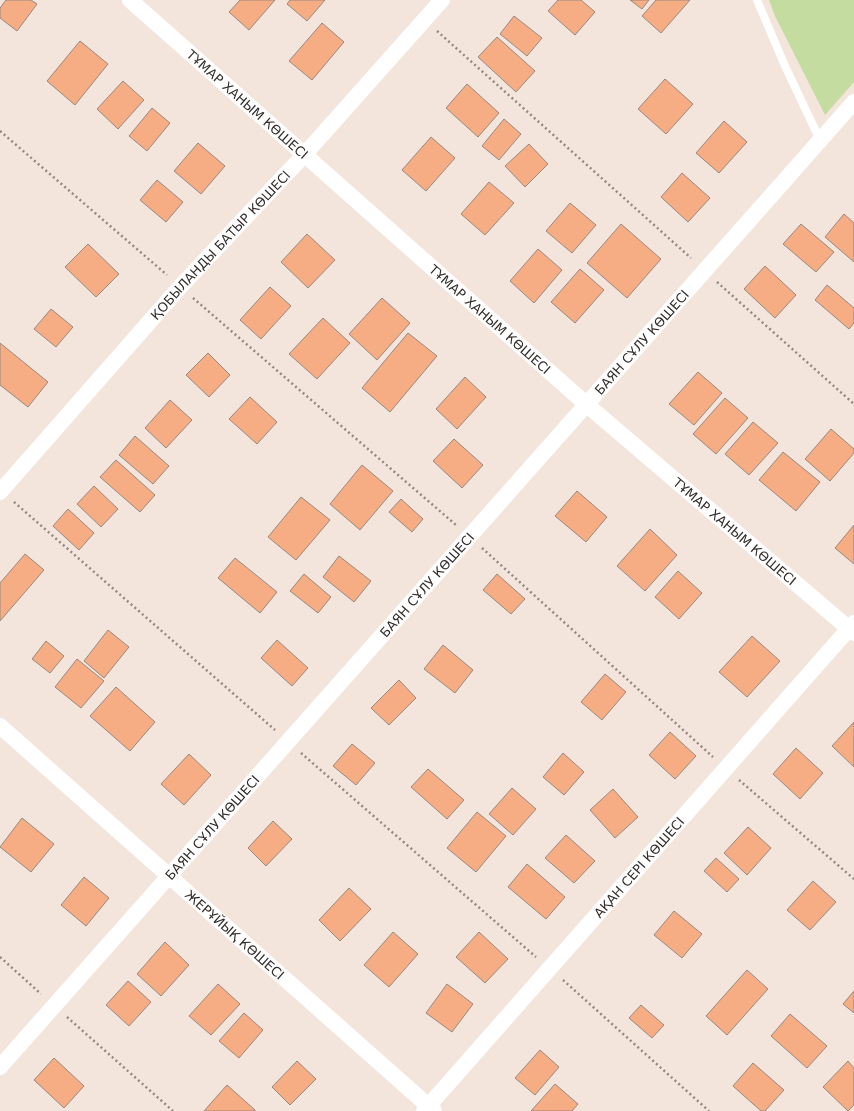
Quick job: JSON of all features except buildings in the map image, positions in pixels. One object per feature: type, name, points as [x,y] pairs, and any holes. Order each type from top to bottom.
[{"type":"street","name":"ТҰМАР ХАНЫМ КӨШЕСІ","points":[[130,0],[586,404],[852,628]]},
{"type":"street","name":"ҚОБЫЛАНДЫ БАТЫР КӨШЕСІ","points":[[1,491],[180,287],[304,155],[442,0]]},
{"type":"street","name":"БАЯН СҰЛУ КӨШЕСІ","points":[[0,1067],[854,102]]},
{"type":"street","name":"АҚАН СЕРІ КӨШЕСІ","points":[[428,1109],[726,768],[852,628]]},
{"type":"street","name":"ЖЕРҰЙЫҚ КӨШЕСІ","points":[[0,726],[428,1109]]},
{"type":"lane","points":[[757,0],[785,66],[820,140]]},
{"type":"path","points":[[425,20],[854,404]]},
{"type":"path","points":[[0,131],[469,537],[726,768],[854,878]]},
{"type":"path","points":[[1,491],[550,968],[709,1111]]},
{"type":"path","points":[[0,957],[173,1111]]},
{"type":"green space","points":[[769,0],[854,0],[854,82],[825,115],[775,16]]}]
